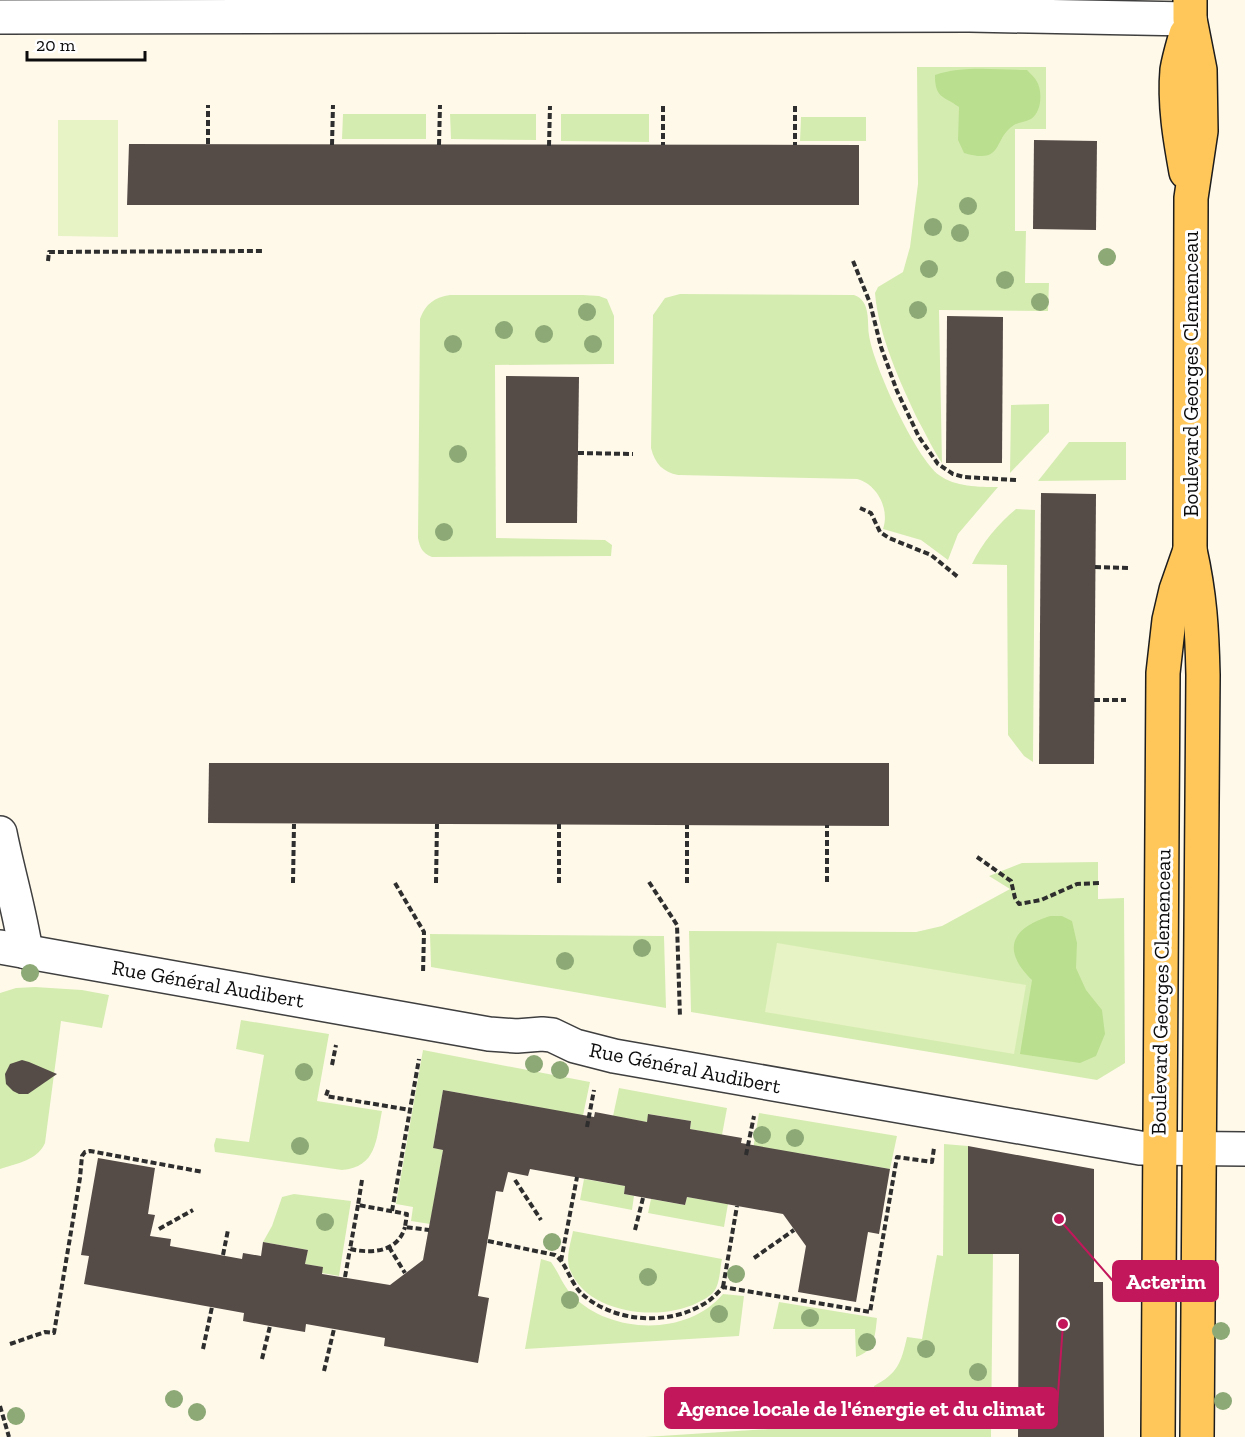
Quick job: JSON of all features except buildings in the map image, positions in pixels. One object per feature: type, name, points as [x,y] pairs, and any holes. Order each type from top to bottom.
[{"type":"main road","name":"Boulevard Georges Clemenceau","points":[[1190,10],[1201,82],[1201,131],[1191,198],[1190,550],[1202,622],[1203,766],[1197,1437]]},
{"type":"main road","name":"Boulevard Georges Clemenceau","points":[[1158,1437],[1163,673],[1169,620],[1176,590],[1190,550]]},
{"type":"street","points":[[0,17],[968,8],[1190,10]]},
{"type":"street","points":[[0,833],[10,882],[20,914],[13,950]]},
{"type":"street","name":"Rue Général Audibert","points":[[13,950],[489,1034],[552,1035],[575,1046],[614,1056],[1140,1148],[1245,1149]]},
{"type":"path","points":[[208,105],[208,144]]},
{"type":"path","points":[[332,145],[333,105]]},
{"type":"path","points":[[439,145],[440,105]]},
{"type":"path","points":[[549,146],[550,106]]},
{"type":"path","points":[[663,106],[663,146]]},
{"type":"path","points":[[795,106],[795,145]]},
{"type":"path","points":[[48,261],[49,252],[264,251]]},
{"type":"path","points":[[852,261],[870,303],[880,347],[894,383],[920,437],[938,464],[953,474],[964,477],[1016,480]]},
{"type":"path","points":[[578,453],[633,454]]},
{"type":"path","points":[[860,508],[871,513],[880,532],[931,555],[958,578]]},
{"type":"path","points":[[1095,567],[1130,568]]},
{"type":"path","points":[[1094,700],[1130,700]]},
{"type":"path","points":[[293,883],[294,824]]},
{"type":"path","points":[[436,883],[437,824]]},
{"type":"path","points":[[559,824],[559,883]]},
{"type":"path","points":[[687,825],[687,883]]},
{"type":"path","points":[[827,825],[827,882]]},
{"type":"path","points":[[977,857],[1013,882],[1016,901],[1019,904],[1033,903],[1052,897],[1077,884],[1101,883]]},
{"type":"path","points":[[649,882],[677,925],[680,1017]]},
{"type":"path","points":[[395,883],[424,932],[423,974]]},
{"type":"path","points":[[332,1065],[338,1035]]},
{"type":"path","points":[[392,1211],[421,1050]]},
{"type":"path","points":[[587,1126],[595,1083]]},
{"type":"path","points":[[328,1090],[326,1096],[410,1110]]},
{"type":"path","points":[[746,1155],[754,1112]]},
{"type":"path","points":[[723,1287],[870,1312],[897,1156],[932,1162],[934,1143]]},
{"type":"path","points":[[10,1344],[45,1332],[54,1333],[82,1156],[85,1152],[90,1151],[203,1172]]},
{"type":"path","points":[[561,1261],[577,1178]]},
{"type":"path","points":[[345,1277],[362,1180]]},
{"type":"path","points":[[515,1180],[541,1220]]},
{"type":"path","points":[[635,1230],[643,1198]]},
{"type":"path","points":[[350,1250],[368,1252],[389,1247],[397,1242],[405,1227],[407,1214],[358,1205]]},
{"type":"path","points":[[488,1240],[555,1256],[561,1261],[568,1276],[581,1293],[603,1307],[636,1317],[658,1318],[678,1315],[701,1306],[723,1287],[737,1206]]},
{"type":"path","points":[[159,1229],[193,1210]]},
{"type":"path","points":[[405,1227],[429,1230]]},
{"type":"path","points":[[223,1255],[228,1230]]},
{"type":"path","points":[[754,1258],[794,1230]]},
{"type":"path","points":[[389,1247],[405,1273]]},
{"type":"path","points":[[203,1349],[212,1307]]},
{"type":"path","points":[[262,1359],[270,1326]]},
{"type":"path","points":[[324,1371],[334,1329]]},
{"type":"path","points":[[0,1406],[9,1437]]},
{"type":"green space","points":[[917,67],[1046,67],[1046,129],[1015,129],[1015,231],[1026,231],[1025,283],[1049,283],[1048,311],[939,310],[942,463],[919,422],[898,376],[885,342],[875,293],[878,287],[903,272],[910,247],[918,184]]},
{"type":"green space","points":[[969,69],[1027,70],[1040,89],[1040,101],[1035,116],[1014,125],[1007,131],[992,153],[977,156],[964,153],[958,140],[959,107],[938,92],[935,75]]},
{"type":"green space","points":[[343,114],[426,114],[426,139],[342,139]]},
{"type":"green space","points":[[450,114],[536,114],[536,140],[451,139]]},
{"type":"green space","points":[[561,114],[649,114],[649,142],[561,141]]},
{"type":"green space","points":[[801,117],[866,117],[866,141],[800,141]]},
{"type":"green space","points":[[58,120],[118,120],[118,237],[58,236]]},
{"type":"green space","points":[[680,294],[854,295],[859,298],[866,307],[869,335],[878,367],[908,431],[930,465],[939,475],[952,482],[998,487],[958,534],[948,560],[921,540],[883,529],[885,513],[880,498],[870,486],[857,479],[678,475],[660,466],[651,448],[653,315],[665,298]]},
{"type":"green space","points":[[450,295],[583,295],[607,299],[614,316],[614,364],[495,365],[496,538],[605,540],[612,545],[611,556],[432,557],[422,550],[418,538],[420,319],[431,302]]},
{"type":"green space","points":[[1049,404],[1049,432],[1010,473],[1011,405]]},
{"type":"green space","points":[[1069,442],[1126,442],[1126,480],[1038,481]]},
{"type":"green space","points":[[1016,509],[1035,510],[1033,762],[1024,756],[1008,735],[1007,565],[972,564],[991,534]]},
{"type":"green space","points":[[1098,862],[1098,899],[1124,898],[1125,1063],[1097,1080],[691,1012],[689,931],[916,932],[942,926],[1010,889],[989,876],[1022,863]]},
{"type":"green space","points":[[1050,916],[1062,916],[1072,921],[1077,943],[1076,968],[1086,990],[1102,1010],[1105,1034],[1096,1056],[1080,1063],[1020,1054],[1032,980],[1016,959],[1015,941],[1026,927]]},
{"type":"green space","points":[[430,934],[664,936],[666,1008],[431,967]]},
{"type":"green space","points":[[777,943],[1026,985],[1014,1054],[765,1012]]},
{"type":"green space","points":[[16,988],[82,990],[109,995],[102,1028],[61,1021],[45,1143],[32,1158],[0,1169],[0,993]]},
{"type":"green space","points":[[241,1020],[329,1034],[317,1101],[382,1111],[373,1150],[362,1164],[342,1170],[215,1152],[216,1138],[249,1142],[264,1055],[236,1049]]},
{"type":"green space","points":[[423,1050],[590,1082],[581,1125],[538,1107],[443,1090],[433,1148],[443,1150],[430,1224],[411,1221],[413,1207],[396,1204]]},
{"type":"green space","points":[[619,1088],[727,1108],[722,1135],[690,1129],[691,1121],[649,1114],[647,1122],[613,1116]]},
{"type":"green space","points":[[759,1113],[897,1136],[890,1169],[798,1153],[752,1155]]},
{"type":"green space","points":[[944,1144],[968,1146],[993,1254],[991,1437],[645,1437],[876,1422],[874,1386],[893,1372],[903,1354],[907,1337],[922,1339],[937,1255],[943,1256]]},
{"type":"green space","points":[[584,1179],[625,1186],[624,1194],[634,1196],[632,1210],[580,1200]]},
{"type":"green space","points":[[294,1194],[351,1201],[339,1276],[322,1273],[322,1267],[305,1264],[308,1250],[263,1242],[272,1226],[282,1197]]},
{"type":"green space","points":[[687,1197],[728,1204],[724,1227],[648,1213],[651,1199],[685,1205]]},
{"type":"green space","points":[[573,1231],[722,1259],[717,1287],[707,1298],[697,1303],[663,1312],[624,1310],[606,1304],[590,1295],[577,1283],[569,1267],[568,1254]]},
{"type":"green space","points":[[541,1259],[551,1262],[573,1296],[589,1309],[607,1318],[627,1323],[669,1324],[690,1318],[708,1308],[723,1294],[744,1296],[739,1336],[525,1349]]},
{"type":"green space","points":[[779,1302],[877,1318],[873,1342],[867,1351],[856,1357],[855,1329],[773,1329]]},
{"type":"place","name":"Acterim","points":[[1059,1219]]},
{"type":"place","name":"Agence locale de l'énergie et du climat","points":[[1063,1324]]}]
